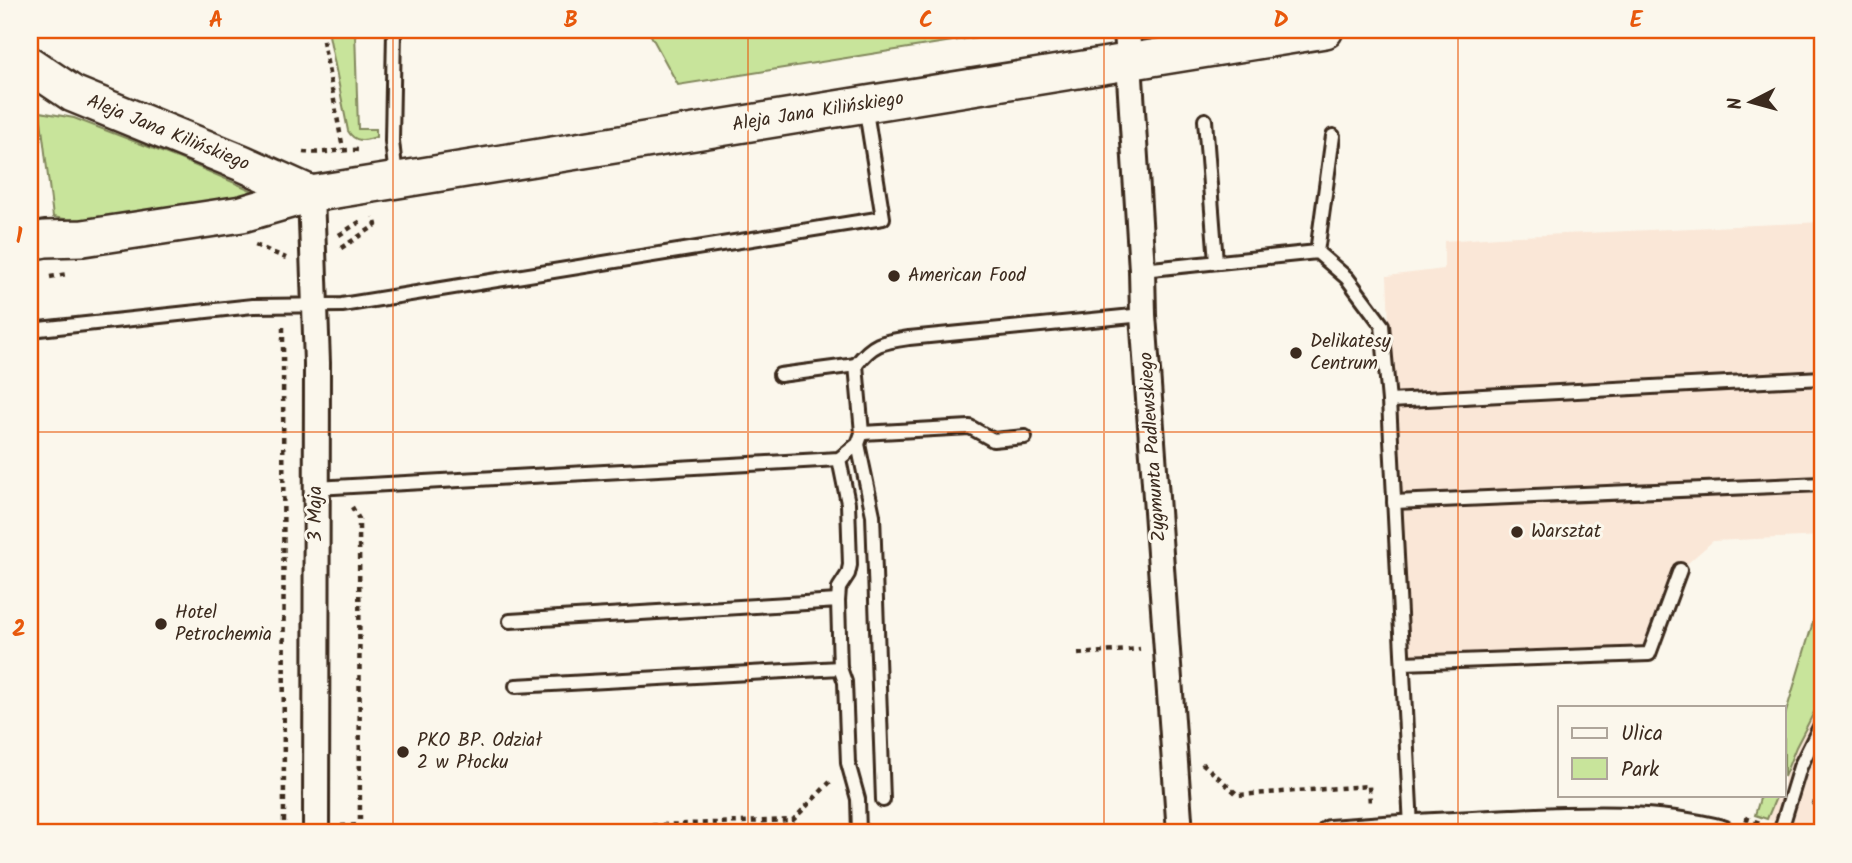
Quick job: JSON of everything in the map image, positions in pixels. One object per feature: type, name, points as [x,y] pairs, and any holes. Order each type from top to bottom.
[{"type":"main road","name":"Aleja Jana Kilińskiego","points":[[35,239],[83,238],[242,214],[311,194],[865,105],[1128,45],[1325,30]]},
{"type":"main road","name":"Aleja Jana Kilińskiego","points":[[30,65],[73,94],[311,194]]},
{"type":"main road","points":[[30,94],[73,94]]},
{"type":"street","name":"Zygmunta Padlewskiego","points":[[1128,45],[1143,315],[1180,833]]},
{"type":"street","name":"3 Maja","points":[[311,194],[317,363],[316,833]]},
{"type":"street","points":[[1330,833],[1605,819],[1688,825],[1722,833]]},
{"type":"lane","points":[[394,30],[392,141],[397,181]]},
{"type":"lane","points":[[30,330],[253,306],[342,305],[883,218],[865,105]]},
{"type":"lane","points":[[1205,120],[1216,262]]},
{"type":"lane","points":[[1317,252],[1333,136]]},
{"type":"lane","points":[[1142,270],[1317,252],[1347,278],[1382,325],[1389,401],[1411,830]]},
{"type":"lane","points":[[883,800],[873,516],[860,438],[856,365],[868,350],[888,341],[1143,315]]},
{"type":"lane","points":[[780,375],[856,365]]},
{"type":"lane","points":[[1389,401],[1822,378]]},
{"type":"lane","points":[[316,488],[839,459],[860,438],[970,427],[993,440],[1025,437]]},
{"type":"lane","points":[[839,459],[848,503],[850,565],[839,588],[840,668],[845,682],[848,763],[858,799],[859,833]]},
{"type":"lane","points":[[1394,502],[1822,484]]},
{"type":"lane","points":[[1403,663],[1649,654],[1680,570]]},
{"type":"lane","points":[[510,621],[838,601]]},
{"type":"lane","points":[[516,686],[840,668]]},
{"type":"lane","points":[[1780,833],[1800,767],[1822,723]]},
{"type":"path","points":[[321,30],[343,149]]},
{"type":"path","points":[[284,833],[283,306],[286,258]]},
{"type":"path","points":[[345,487],[348,500],[359,519],[359,833]]},
{"type":"path","points":[[1079,654],[1167,647]]},
{"type":"path","points":[[452,833],[793,821],[836,775]]},
{"type":"shaded area","points":[[1822,222],[1822,536],[1713,541],[1680,570],[1649,654],[1403,663],[1387,276],[1444,269],[1444,241]]},
{"type":"shaded area","points":[[1822,592],[1822,833],[1805,833],[1755,815],[1761,796],[1786,796],[1786,712]]},
{"type":"green space","points":[[328,30],[355,30],[358,129],[376,129],[376,137],[361,140],[354,138],[348,131]]},
{"type":"green space","points":[[648,30],[1021,30],[678,85]]},
{"type":"green space","points":[[40,112],[74,118],[258,193],[103,219],[70,220],[53,217]]},
{"type":"green space","points":[[1822,592],[1822,697],[1786,772],[1786,712]]},
{"type":"green space","points":[[1761,796],[1777,796],[1767,819],[1755,815]]},
{"type":"place","name":"American Food","points":[[894,276]]},
{"type":"place","name":"Delikatesy Centrum","points":[[1296,353]]},
{"type":"place","name":"Warsztat","points":[[1517,532]]},
{"type":"place","name":"Hotel Petrochemia","points":[[161,624]]},
{"type":"place","name":"PKO BP. Odział 2 w Płocku","points":[[403,752]]}]
